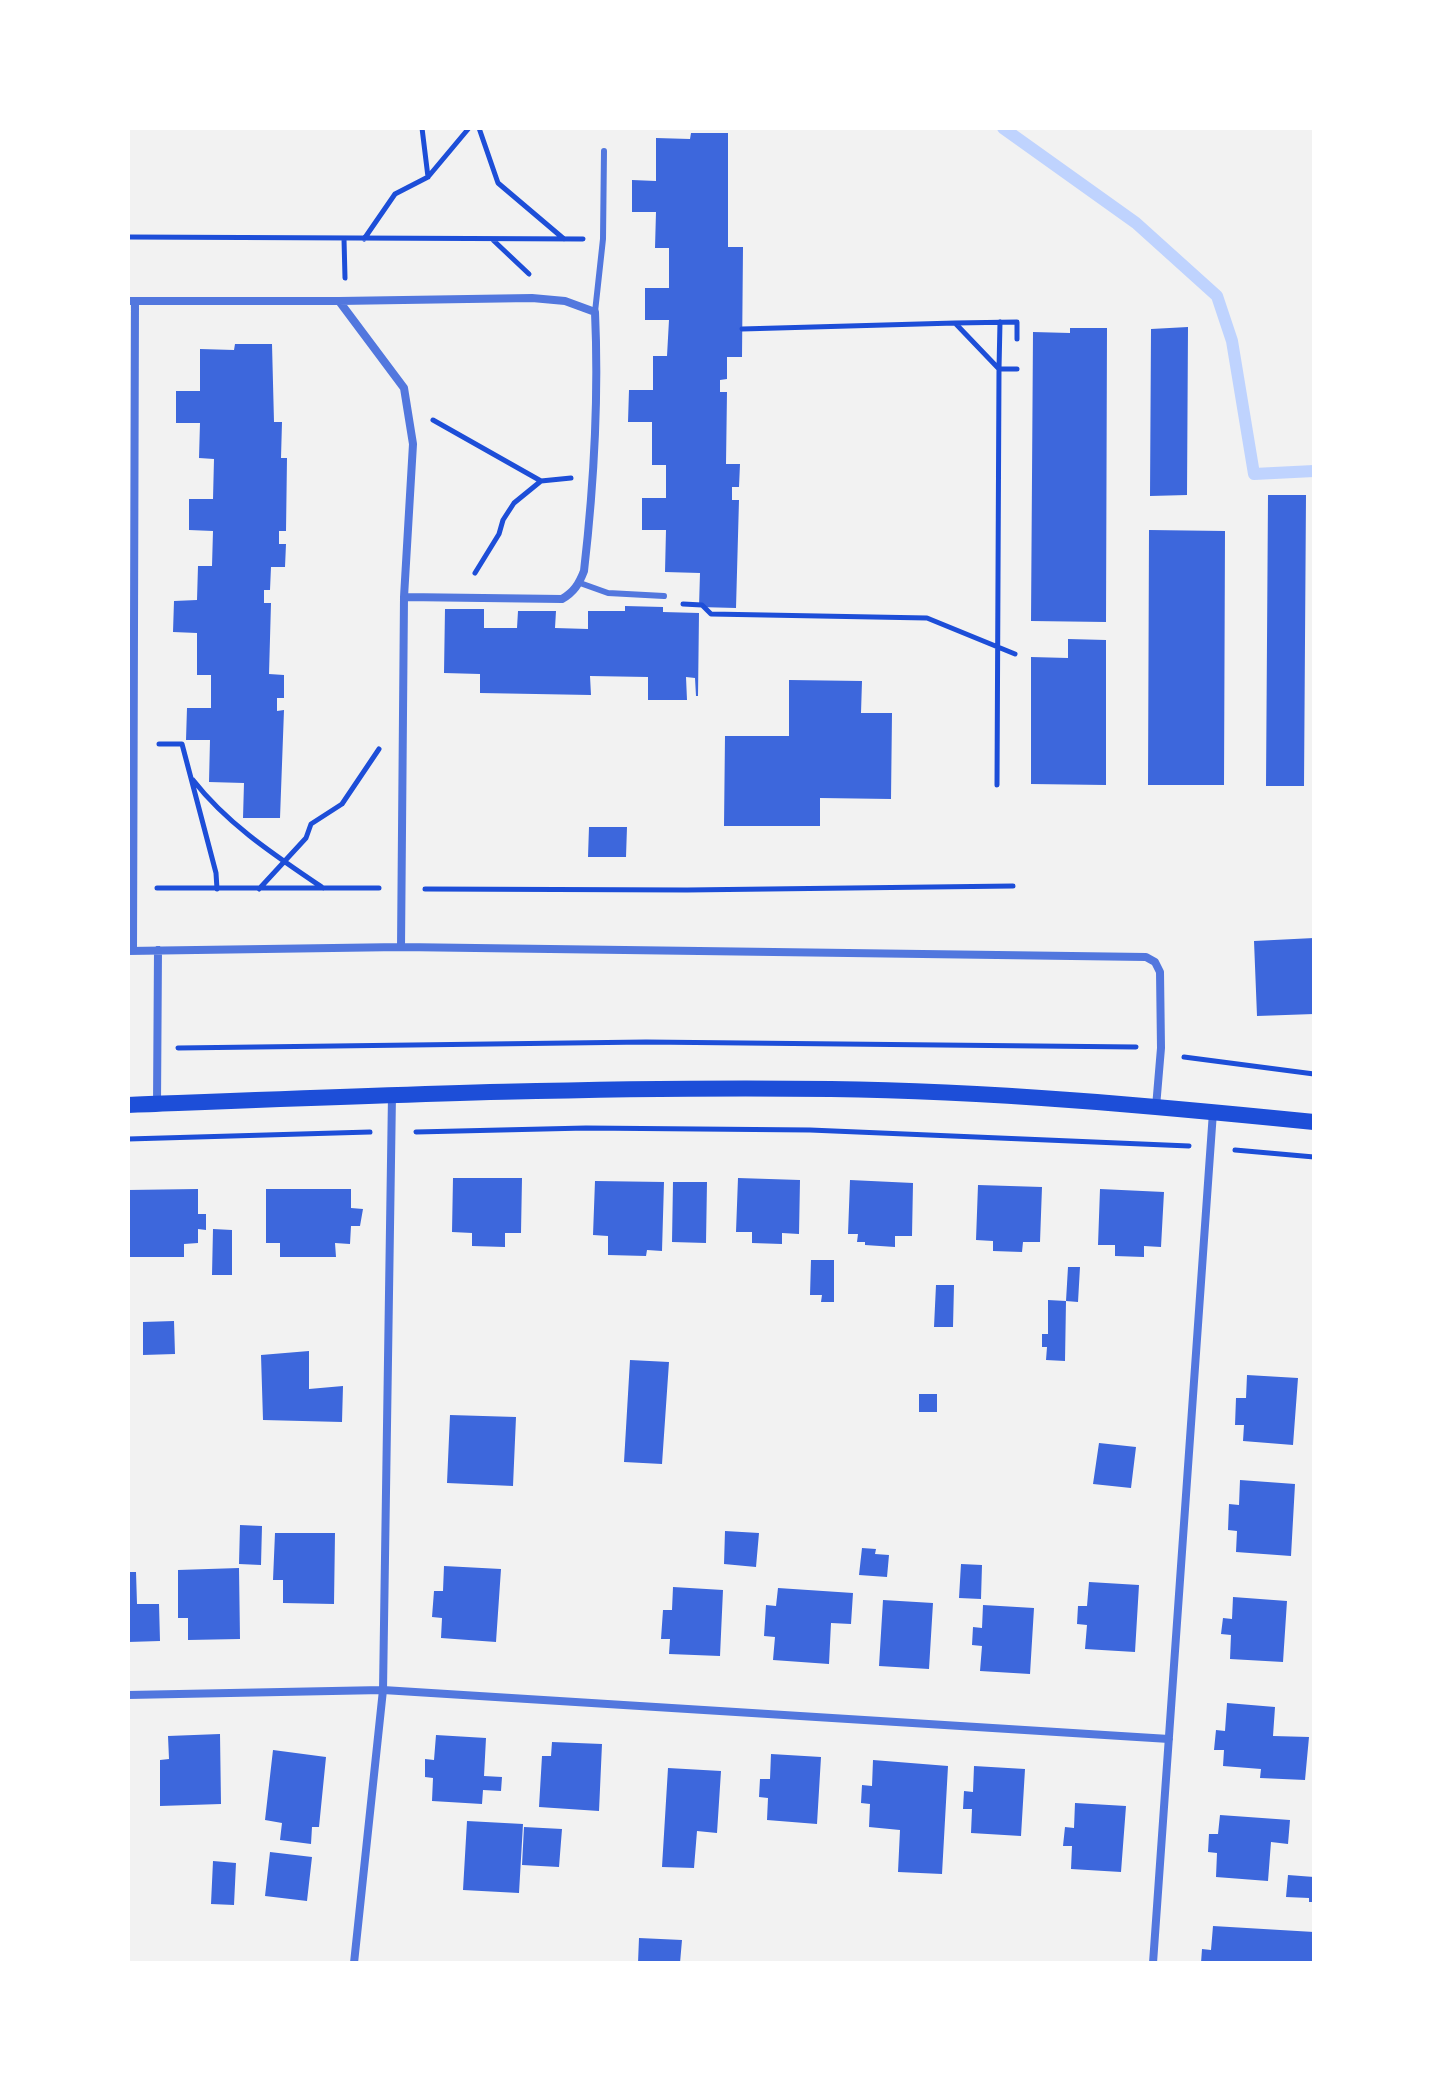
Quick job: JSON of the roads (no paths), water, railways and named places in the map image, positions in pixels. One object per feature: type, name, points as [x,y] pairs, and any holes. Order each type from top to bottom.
[{"type":"main road","points":[[128,1105],[392,1095],[831,1089],[1005,1095],[1314,1122]]},
{"type":"street","points":[[404,597],[562,599],[580,583],[595,475],[598,359],[595,312],[557,300],[532,298],[132,301],[135,410],[134,745],[130,950],[401,947],[1146,957],[1155,962],[1160,972],[1161,1048],[1156,1108]]},
{"type":"street","points":[[343,301],[404,388],[413,444],[404,597],[401,947]]},
{"type":"street","points":[[128,395],[135,410]]},
{"type":"street","points":[[157,1104],[158,950]]},
{"type":"street","points":[[354,1963],[383,1690],[392,1095]]},
{"type":"street","points":[[1153,1963],[1213,1112]]},
{"type":"street","points":[[128,1695],[383,1690],[1169,1739]]},
{"type":"lane","points":[[595,312],[603,239],[604,151]]},
{"type":"lane","points":[[580,583],[608,593],[664,596]]},
{"type":"waterway","points":[[1003,128],[1136,223],[1217,296],[1232,341],[1254,474],[1314,471]]}]
